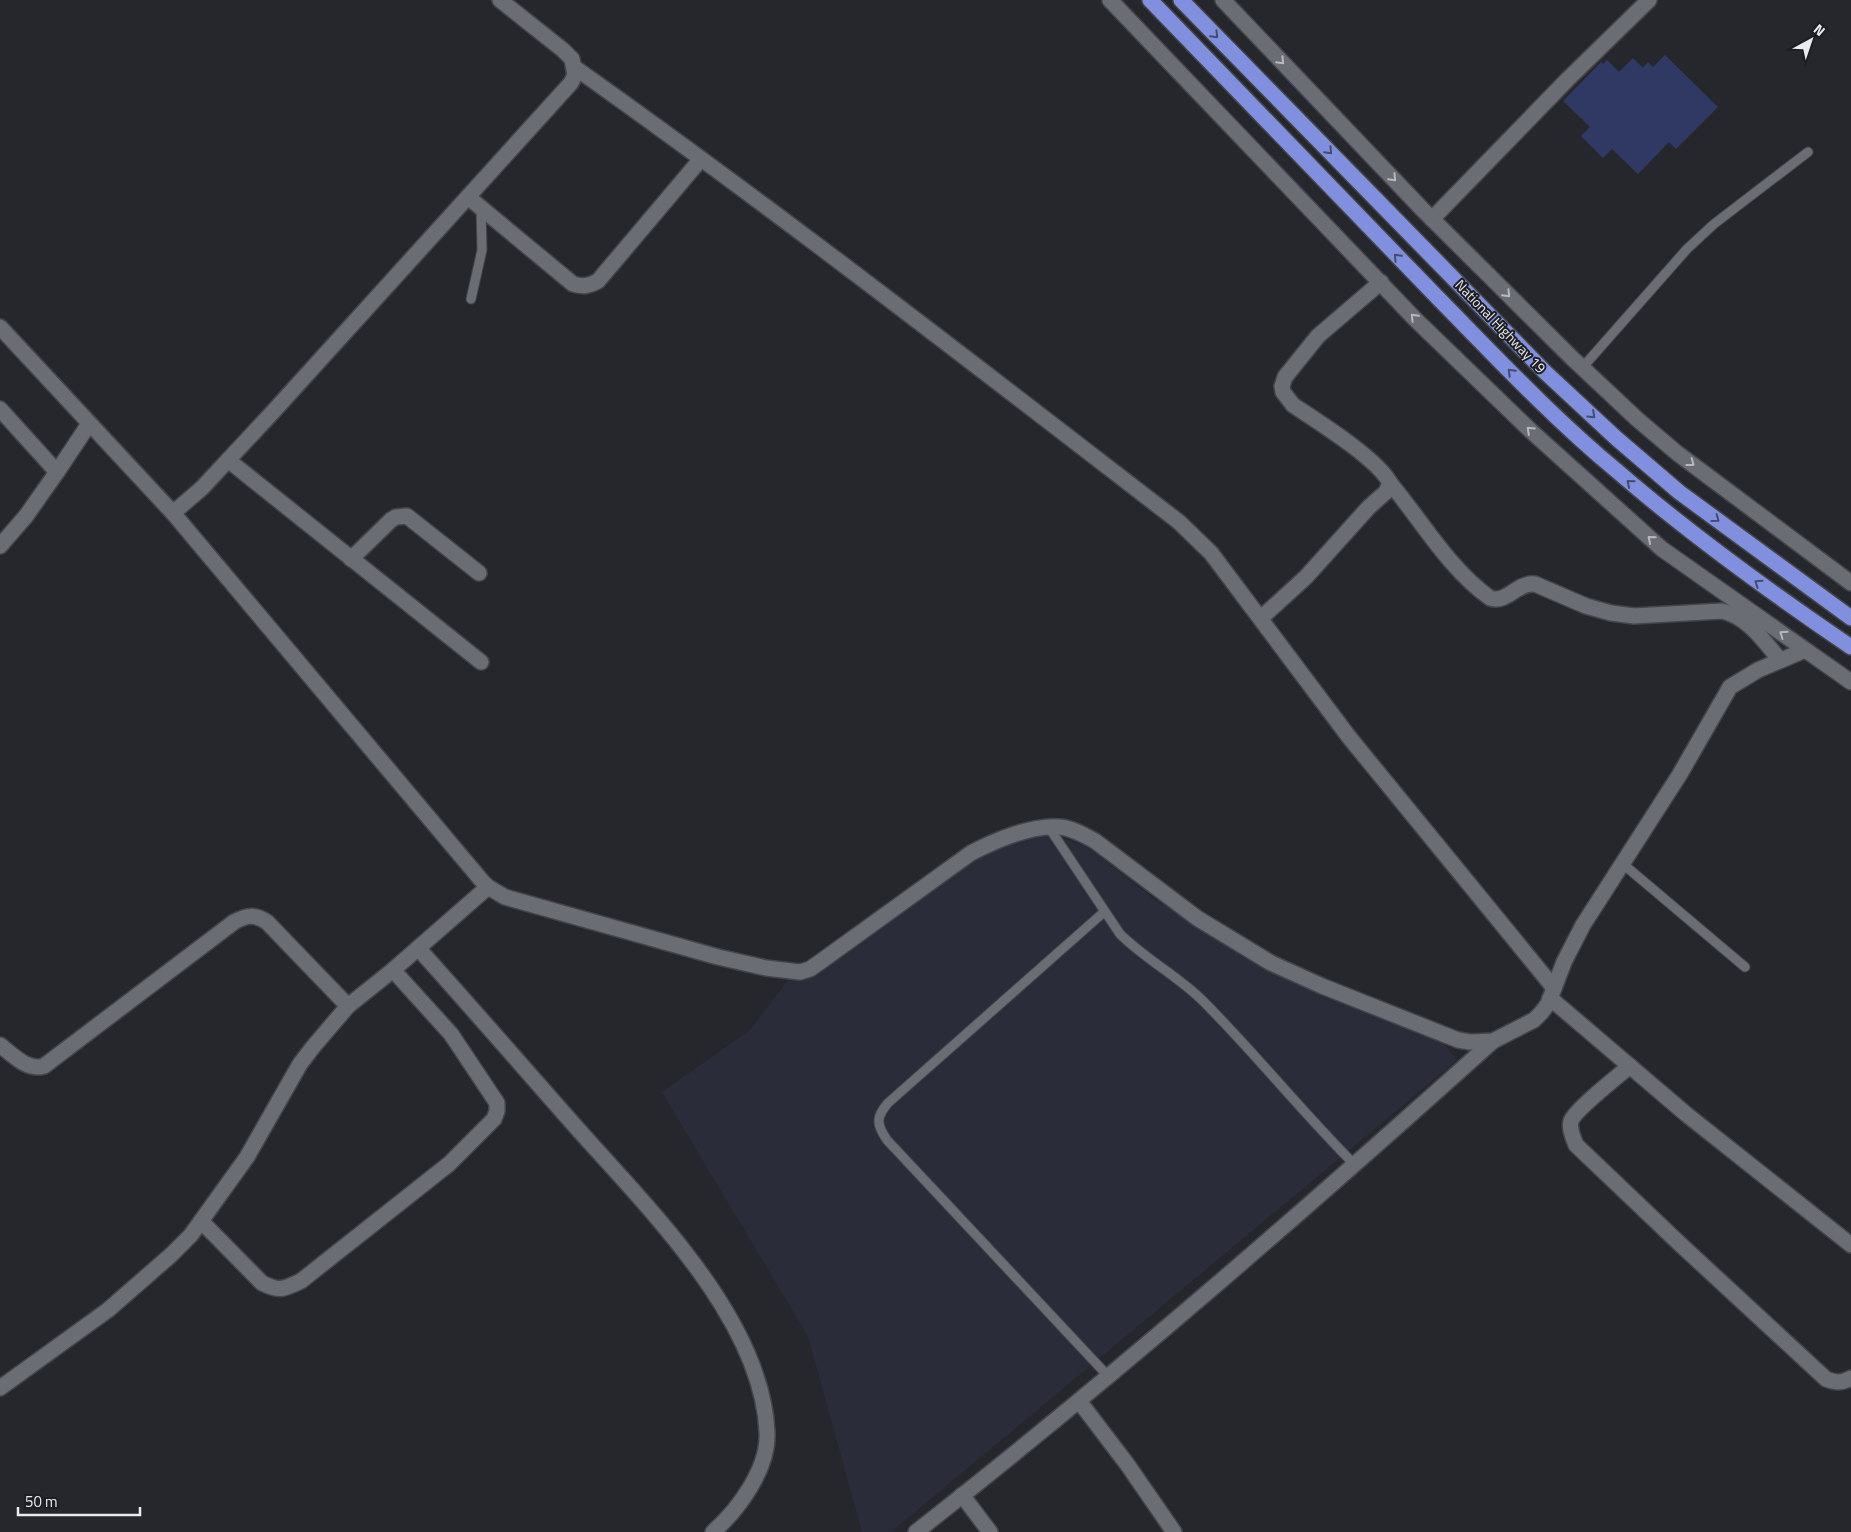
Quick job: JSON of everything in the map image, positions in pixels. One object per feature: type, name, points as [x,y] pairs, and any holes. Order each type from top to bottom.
[{"type":"highway","points":[[1150,0],[1380,239],[1553,414],[1665,512],[1751,577],[1851,647]]},
{"type":"highway","name":"National Highway 19","points":[[1181,0],[1545,372],[1616,438],[1678,492],[1851,618]]},
{"type":"street","points":[[173,513],[202,488],[228,460],[570,83],[575,75],[572,59],[500,0]]},
{"type":"street","points":[[1110,0],[1415,319],[1524,424],[1662,549],[1851,682]]},
{"type":"street","points":[[1223,0],[1432,218],[1582,368],[1655,436],[1851,583]]},
{"type":"street","points":[[1432,218],[1567,80],[1649,0]]},
{"type":"street","points":[[574,67],[812,241],[1179,522],[1211,553],[1349,737],[1552,993],[1630,1066],[1686,1114],[1847,1236]]},
{"type":"street","points":[[468,197],[574,284],[582,287],[598,281],[701,158]]},
{"type":"street","points":[[1381,282],[1318,336],[1285,377],[1282,386],[1285,397],[1293,404],[1359,452],[1385,474],[1390,483],[1459,570],[1490,598],[1496,600],[1503,598],[1528,583],[1535,584],[1598,610],[1634,616],[1722,611],[1733,614],[1743,620],[1780,660]]},
{"type":"street","points":[[0,327],[173,513],[488,887],[506,897],[718,957],[783,971],[800,972],[810,969],[970,853],[1031,830],[1048,826],[1061,827],[1096,841],[1197,918],[1292,973],[1458,1040],[1470,1042],[1493,1041]]},
{"type":"street","points":[[0,409],[57,472]]},
{"type":"street","points":[[0,546],[26,516],[89,424]]},
{"type":"street","points":[[228,460],[481,662]]},
{"type":"street","points":[[1261,618],[1306,577],[1369,507],[1386,492],[1390,483]]},
{"type":"street","points":[[352,559],[391,520],[396,517],[407,516],[479,573]]},
{"type":"street","points":[[916,1532],[1079,1401],[1355,1166],[1493,1041],[1534,1020],[1548,1004],[1574,941],[1680,774],[1730,687],[1758,670],[1805,650]]},
{"type":"street","points":[[0,1388],[108,1310],[171,1255],[201,1221],[247,1156],[300,1064],[348,1006],[393,970],[488,887]]},
{"type":"street","points":[[0,1045],[29,1067],[37,1068],[44,1066],[234,922],[249,915],[258,916],[267,922],[348,1006]]},
{"type":"street","points":[[418,948],[659,1221],[704,1278],[748,1351],[757,1373],[764,1403],[767,1433],[766,1450],[747,1493],[730,1516],[713,1532]]},
{"type":"street","points":[[201,1221],[262,1283],[274,1289],[284,1289],[301,1281],[449,1164],[494,1119],[497,1103],[466,1055],[451,1034],[393,970]]},
{"type":"street","points":[[1630,1066],[1580,1110],[1571,1121],[1571,1132],[1576,1144],[1673,1238],[1826,1379],[1835,1383],[1851,1378]]},
{"type":"street","points":[[1079,1401],[1127,1464],[1174,1532]]},
{"type":"street","points":[[962,1495],[990,1532]]},
{"type":"lane","points":[[1582,368],[1687,249],[1714,224],[1808,152]]},
{"type":"lane","points":[[471,299],[482,250],[480,207]]},
{"type":"lane","points":[[1048,826],[1120,934],[1134,948],[1201,1000],[1355,1166]]},
{"type":"lane","points":[[1623,864],[1745,967]]},
{"type":"lane","points":[[1104,912],[888,1103],[879,1114],[880,1129],[887,1140],[1108,1376]]},
{"type":"shaded area","points":[[1047,833],[1087,847],[1154,899],[1293,983],[1432,1030],[1457,1060],[891,1532],[862,1532],[808,1336],[662,1092],[750,1030],[794,972],[979,841]]},
{"type":"building","points":[[1665,55],[1718,107],[1676,149],[1669,142],[1638,174],[1612,149],[1603,158],[1581,136],[1590,127],[1563,101],[1601,62],[1603,64],[1607,60],[1619,72],[1633,58],[1643,68],[1648,62],[1653,67]]}]
